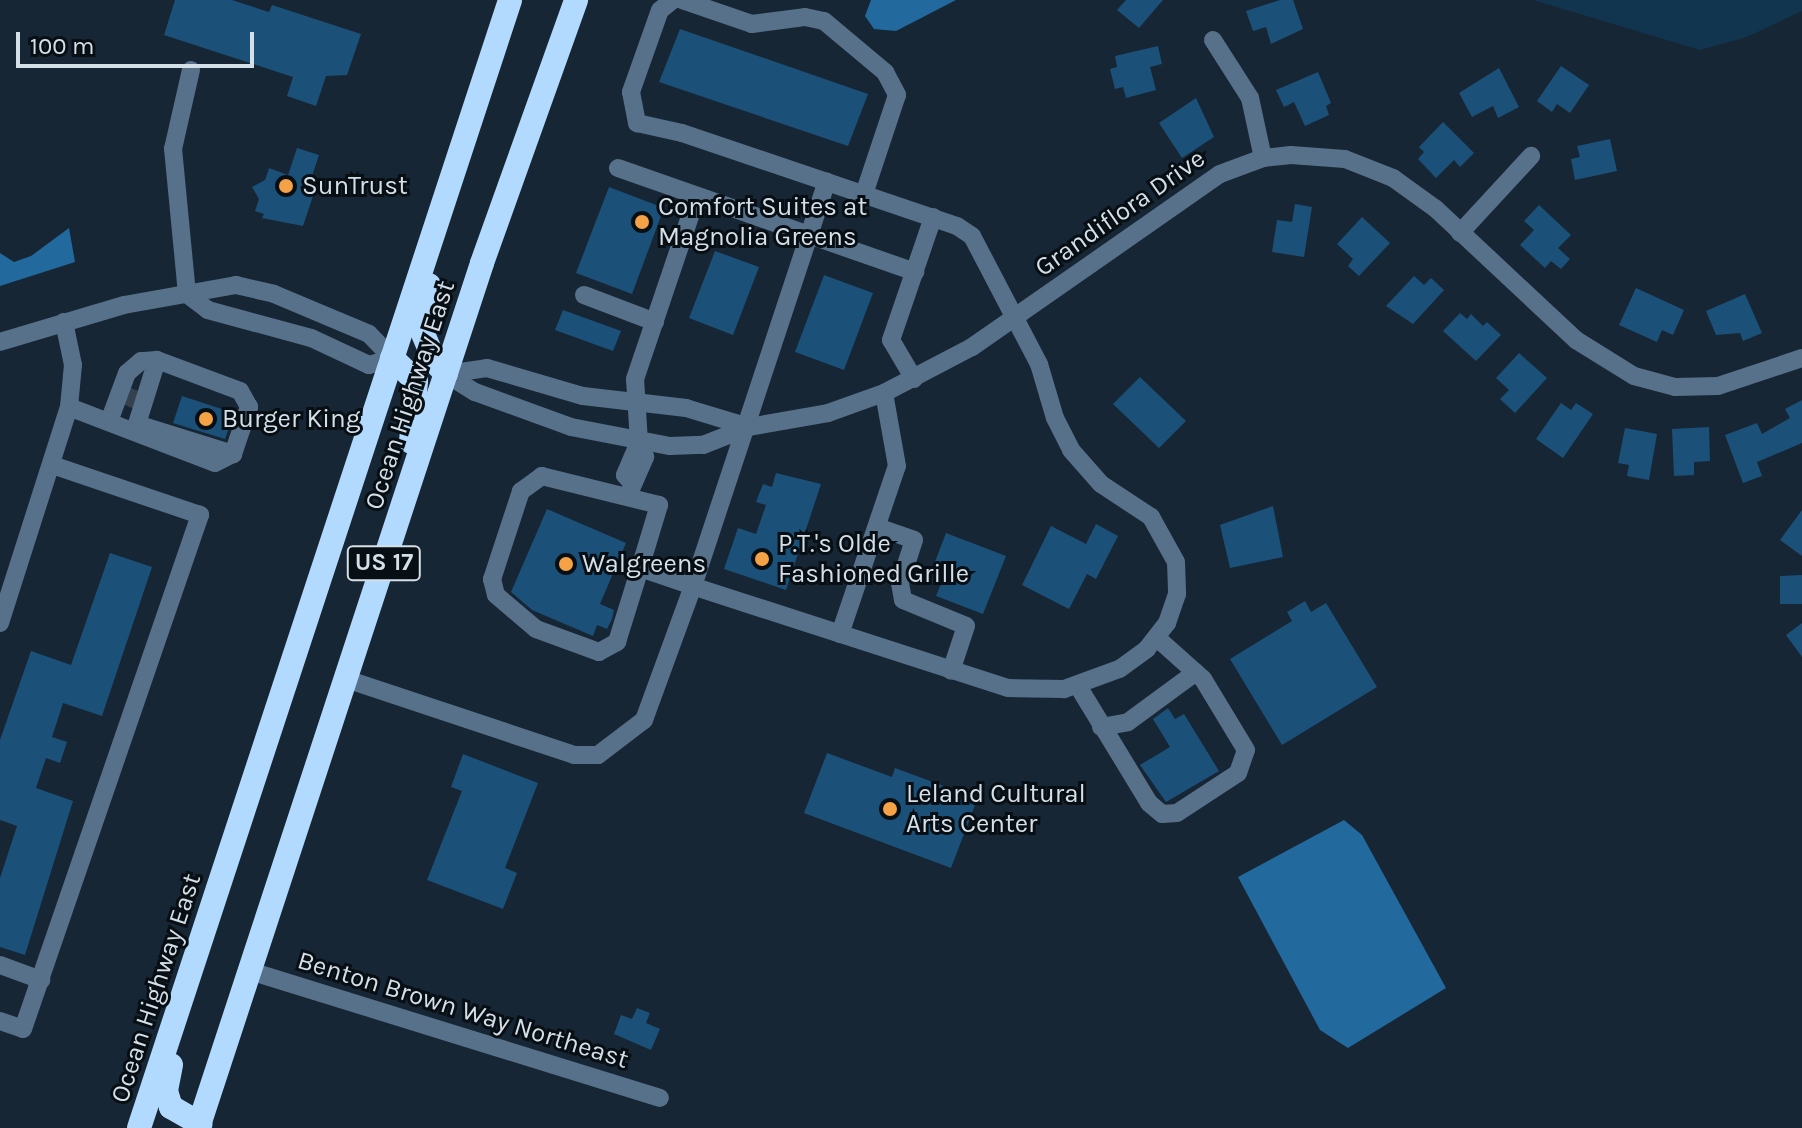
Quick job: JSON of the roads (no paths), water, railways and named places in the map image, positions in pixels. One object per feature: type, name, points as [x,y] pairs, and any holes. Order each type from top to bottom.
[{"type":"highway","name":"Ocean Highway East","points":[[139,1128],[510,0]]},
{"type":"highway","name":"Ocean Highway East","points":[[199,1126],[446,374],[576,0]]},
{"type":"highway","points":[[443,203],[421,329],[435,362],[446,374]]},
{"type":"highway","points":[[392,358],[413,373],[418,399],[392,539]]},
{"type":"highway","points":[[189,976],[166,1091],[171,1107],[199,1126]]},
{"type":"street","points":[[640,568],[951,671],[1022,690],[1078,686],[1119,669],[1157,638],[1177,594],[1171,548],[1151,517],[1101,484],[1071,450],[1016,318],[972,236],[933,217],[645,126],[633,117],[631,92],[660,10],[673,0]]},
{"type":"street","points":[[682,0],[752,24],[816,18],[885,72],[897,95],[864,194]]},
{"type":"street","points":[[1213,40],[1250,98],[1263,158]]},
{"type":"street","points":[[0,342],[64,322],[187,294],[218,285],[274,294],[369,334],[392,358],[369,365],[330,344],[208,310],[187,294],[173,149],[191,70]]},
{"type":"street","name":"Grandiflora Drive","points":[[446,374],[475,392],[571,427],[639,442],[703,445],[749,427],[828,413],[914,379],[1016,318],[1197,188],[1263,158],[1318,155],[1367,166],[1416,193],[1576,340],[1634,376],[1675,387],[1718,386],[1802,358]]},
{"type":"street","points":[[1460,233],[1531,156]]},
{"type":"street","points":[[618,168],[915,272]]},
{"type":"street","points":[[346,679],[574,755],[598,755],[644,720],[749,427],[827,182]]},
{"type":"street","points":[[630,490],[639,481],[645,457],[639,442],[633,404],[635,379],[697,196]]},
{"type":"street","points":[[914,379],[891,340],[933,217]]},
{"type":"street","points":[[584,295],[655,322]]},
{"type":"street","points":[[0,623],[3,602],[52,465],[69,407],[73,365],[64,322]]},
{"type":"street","points":[[69,407],[110,419],[122,432],[215,463],[233,454],[249,407],[240,391],[141,361],[127,373],[110,419]]},
{"type":"street","points":[[134,385],[155,367]]},
{"type":"street","points":[[137,424],[155,367]]},
{"type":"street","name":"Grandiflora Drive","points":[[446,374],[487,368],[525,382],[633,404],[686,408],[749,427]]},
{"type":"street","points":[[840,634],[897,466],[884,393]]},
{"type":"street","points":[[125,405],[126,418],[137,424],[233,454]]},
{"type":"street","points":[[0,1021],[23,1029],[200,515],[52,465]]},
{"type":"street","points":[[553,475],[630,490],[659,505],[640,568],[617,642],[599,652],[536,629],[492,587],[521,491],[530,481],[553,475]]},
{"type":"street","points":[[877,527],[914,540],[900,583],[903,600],[966,626],[951,671]]},
{"type":"street","points":[[1078,686],[1157,812],[1177,813],[1238,773],[1247,758],[1241,735],[1196,672],[1157,638]]},
{"type":"street","points":[[1101,727],[1128,722],[1196,672]]},
{"type":"street","points":[[0,965],[41,980]]},
{"type":"street","name":"Benton Brown Way Northeast","points":[[250,971],[660,1098]]},
{"type":"water","points":[[871,0],[956,0],[896,31],[874,29],[865,16]]},
{"type":"water","points":[[69,228],[75,262],[0,286],[0,253],[14,262],[31,256]]},
{"type":"water","points":[[1344,820],[1362,835],[1446,988],[1348,1048],[1320,1030],[1238,877]]},
{"type":"tunnel","points":[[125,405],[134,385]]},
{"type":"place","name":"SunTrust","points":[[286,186]]},
{"type":"place","name":"Comfort Suites at Magnolia Greens","points":[[642,222]]},
{"type":"place","name":"Burger King","points":[[206,419]]},
{"type":"place","name":"P.T.'s Olde Fashioned Grille","points":[[762,559]]},
{"type":"place","name":"Walgreens","points":[[566,564]]},
{"type":"place","name":"Leland Cultural Arts Center","points":[[890,809]]}]
